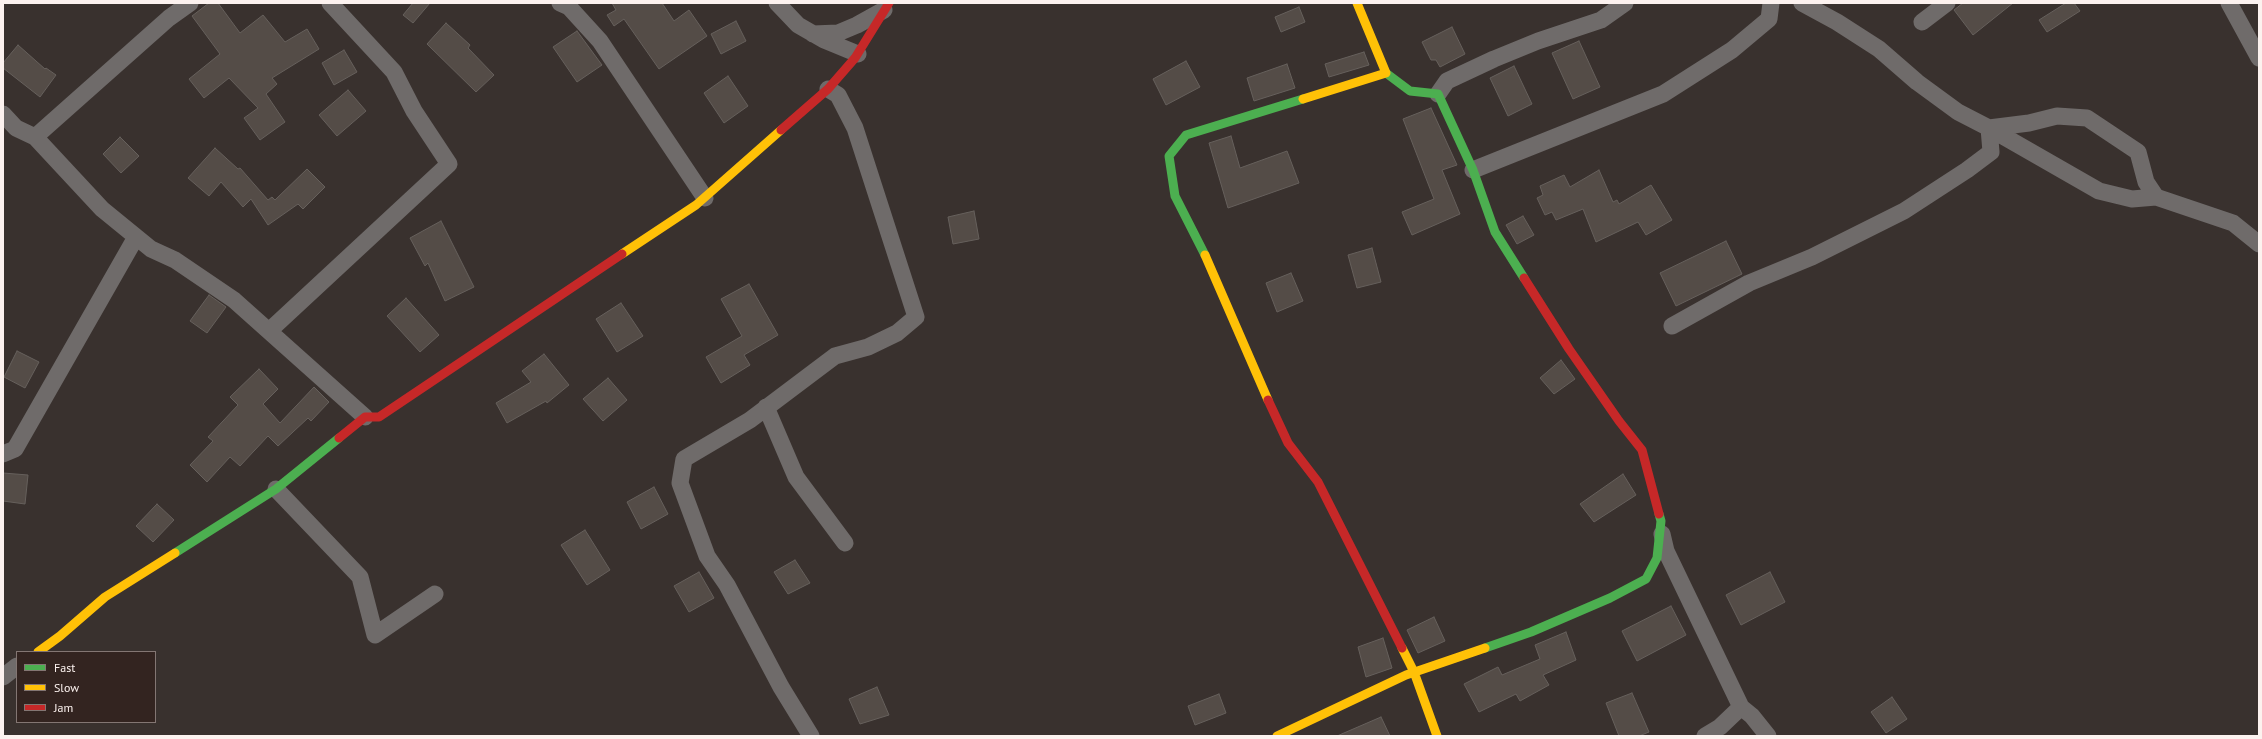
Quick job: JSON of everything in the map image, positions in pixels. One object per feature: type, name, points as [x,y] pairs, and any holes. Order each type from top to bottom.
[{"type":"street","points":[[35,137],[169,18],[190,3]]},
{"type":"street","points":[[268,331],[449,164],[414,111],[394,72],[330,3]]},
{"type":"street","points":[[560,3],[569,7],[600,41],[705,198]]},
{"type":"street","points":[[777,3],[798,25],[813,34],[858,54]]},
{"type":"street","points":[[1357,3],[1386,73],[1410,91],[1438,94]]},
{"type":"street","points":[[1438,94],[1447,81],[1494,59],[1538,41],[1601,20],[1625,3]]},
{"type":"street","points":[[1472,170],[1663,94],[1732,50],[1769,19],[1771,3]]},
{"type":"street","points":[[1802,3],[1838,22],[1879,49],[1917,82],[1958,112],[2099,191],[2132,200],[2156,197],[2233,223],[2259,244]]},
{"type":"street","points":[[1922,22],[1947,3]]},
{"type":"street","points":[[2229,3],[2259,58]]},
{"type":"street","points":[[813,34],[838,33],[857,25],[886,7]]},
{"type":"street","points":[[39,651],[60,636],[90,608],[105,597],[276,489],[365,417],[379,417],[558,296],[651,237],[705,198],[828,89],[858,54],[886,7]]},
{"type":"street","points":[[1386,73],[1351,82],[1186,135],[1169,156],[1175,196],[1201,246],[1288,442],[1318,482],[1414,672],[1437,736]]},
{"type":"street","points":[[811,736],[781,687],[727,585],[707,556],[680,483],[684,458],[750,420],[835,356],[868,347],[891,336],[916,317],[855,128],[838,95],[828,89]]},
{"type":"street","points":[[1277,736],[1331,709],[1414,672],[1531,632],[1646,579],[1657,558],[1661,521],[1642,450],[1619,421],[1569,349],[1494,232],[1472,170],[1438,94]]},
{"type":"street","points":[[3,114],[16,128],[35,137],[102,209],[151,249],[175,260],[234,300],[365,417]]},
{"type":"street","points":[[1989,128],[2029,123],[2057,116],[2086,118],[2138,152],[2146,182],[2156,197]]},
{"type":"street","points":[[1672,326],[1749,283],[1812,257],[1904,211],[1967,170],[1990,152],[1989,128]]},
{"type":"street","points":[[3,454],[15,449],[136,237]]},
{"type":"street","points":[[766,407],[796,477],[845,543]]},
{"type":"street","points":[[276,489],[360,577],[375,635],[435,594]]},
{"type":"street","points":[[1660,529],[1666,551],[1741,707],[1752,716],[1768,736]]},
{"type":"street","points":[[3,676],[16,667]]},
{"type":"street","points":[[1704,736],[1720,727],[1741,707]]},
{"type":"building","points":[[209,3],[218,3],[240,33],[263,15],[285,42],[307,29],[319,49],[272,78],[277,84],[266,94],[285,122],[260,140],[244,118],[258,108],[229,78],[204,98],[189,79],[220,54],[192,16]]},
{"type":"building","points":[[413,3],[430,3],[413,23],[403,15]]},
{"type":"building","points":[[612,3],[662,3],[674,21],[689,10],[707,36],[659,69],[624,19],[614,26],[607,15],[616,10]]},
{"type":"building","points":[[1963,3],[2013,3],[1973,35],[1954,10]]},
{"type":"building","points":[[2066,3],[2074,3],[2080,11],[2047,32],[2039,20]]},
{"type":"building","points":[[1299,7],[1305,22],[1281,32],[1275,17]]},
{"type":"building","points":[[736,21],[746,41],[721,54],[711,34]]},
{"type":"building","points":[[446,23],[470,45],[468,48],[494,75],[476,92],[427,44]]},
{"type":"building","points":[[1452,27],[1465,54],[1440,67],[1436,60],[1431,60],[1422,42]]},
{"type":"building","points":[[577,31],[602,65],[577,82],[553,47]]},
{"type":"building","points":[[1579,41],[1600,87],[1573,99],[1552,53]]},
{"type":"building","points":[[18,45],[45,69],[46,68],[56,75],[40,97],[3,68],[3,63]]},
{"type":"building","points":[[344,50],[357,72],[334,85],[322,63]]},
{"type":"building","points":[[1364,52],[1369,65],[1329,77],[1325,64]]},
{"type":"building","points":[[1186,61],[1200,87],[1166,105],[1153,79]]},
{"type":"building","points":[[1287,64],[1295,88],[1254,101],[1247,78]]},
{"type":"building","points":[[1514,66],[1532,104],[1508,116],[1490,78]]},
{"type":"building","points":[[728,76],[748,106],[724,123],[704,93]]},
{"type":"building","points":[[348,90],[366,111],[337,136],[319,115]]},
{"type":"building","points":[[1431,108],[1457,165],[1442,170],[1460,214],[1412,235],[1402,212],[1434,199],[1403,119]]},
{"type":"building","points":[[1231,136],[1240,168],[1287,151],[1299,183],[1228,208],[1209,143]]},
{"type":"building","points":[[120,137],[139,156],[121,173],[103,154]]},
{"type":"building","points":[[215,148],[238,169],[240,168],[268,200],[272,197],[275,200],[307,169],[325,187],[303,209],[298,204],[268,225],[251,199],[243,207],[221,182],[209,196],[188,178]]},
{"type":"building","points":[[1599,170],[1613,202],[1617,200],[1619,204],[1651,185],[1672,220],[1646,235],[1638,222],[1596,242],[1583,209],[1556,220],[1552,212],[1545,215],[1537,198],[1543,195],[1540,186],[1564,175],[1570,187]]},
{"type":"building","points":[[974,211],[979,239],[953,244],[948,217]]},
{"type":"building","points":[[1523,216],[1534,235],[1517,244],[1506,225]]},
{"type":"building","points":[[441,221],[474,287],[445,301],[428,263],[425,266],[410,238]]},
{"type":"building","points":[[1726,241],[1742,274],[1676,306],[1660,273]]},
{"type":"building","points":[[1372,248],[1381,282],[1357,288],[1348,255]]},
{"type":"building","points":[[1291,273],[1303,301],[1277,312],[1266,283]]},
{"type":"building","points":[[749,284],[778,335],[744,355],[750,365],[721,383],[706,357],[742,336],[721,299]]},
{"type":"building","points":[[209,295],[226,307],[207,333],[190,321]]},
{"type":"building","points":[[406,298],[439,335],[420,352],[387,316]]},
{"type":"building","points":[[621,303],[643,336],[617,352],[596,319]]},
{"type":"building","points":[[17,351],[39,362],[25,388],[4,377]]},
{"type":"building","points":[[544,354],[569,385],[547,403],[546,401],[507,423],[496,403],[531,382],[522,371]]},
{"type":"building","points":[[1561,360],[1575,379],[1554,394],[1540,378]]},
{"type":"building","points":[[259,369],[278,389],[263,404],[280,423],[314,387],[329,402],[311,421],[308,418],[278,446],[268,436],[240,466],[230,457],[207,482],[190,465],[213,441],[208,437],[238,405],[230,397]]},
{"type":"building","points":[[608,378],[627,400],[603,421],[583,399]]},
{"type":"building","points":[[3,473],[28,475],[25,504],[3,501]]},
{"type":"building","points":[[1623,474],[1636,495],[1594,522],[1580,504]]},
{"type":"building","points":[[654,487],[668,514],[641,529],[627,502]]},
{"type":"building","points":[[157,504],[174,520],[153,542],[136,526]]},
{"type":"building","points":[[585,530],[610,570],[587,585],[561,545]]},
{"type":"building","points":[[795,560],[810,583],[788,594],[774,572]]},
{"type":"building","points":[[699,572],[714,598],[689,612],[674,586]]},
{"type":"building","points":[[1770,572],[1785,602],[1741,625],[1726,595]]},
{"type":"building","points":[[1671,606],[1686,635],[1637,661],[1622,631]]},
{"type":"building","points":[[1434,617],[1445,641],[1418,653],[1407,630]]},
{"type":"building","points":[[1566,632],[1576,660],[1543,675],[1549,685],[1520,701],[1516,694],[1479,712],[1464,684],[1498,667],[1502,675],[1540,659],[1535,645]]},
{"type":"building","points":[[1383,638],[1392,668],[1366,677],[1358,647]]},
{"type":"building","points":[[877,687],[889,715],[860,724],[849,699]]},
{"type":"building","points":[[1632,693],[1649,732],[1639,736],[1619,736],[1606,703]]},
{"type":"building","points":[[1219,694],[1226,713],[1195,725],[1188,706]]},
{"type":"building","points":[[1892,697],[1907,719],[1886,733],[1871,712]]},
{"type":"building","points":[[1381,717],[1390,736],[1337,736]]},
{"type":"traffic: fast","points":[[1386,73],[1410,91],[1438,94],[1473,170],[1495,232],[1524,278]]},
{"type":"traffic: fast","points":[[1205,255],[1175,196],[1169,156],[1186,135],[1303,99]]},
{"type":"traffic: fast","points":[[175,553],[276,489],[339,438]]},
{"type":"traffic: fast","points":[[1485,648],[1531,632],[1610,598],[1646,579],[1657,558],[1661,521],[1659,514]]},
{"type":"traffic: slow","points":[[1303,99],[1386,73],[1357,3]]},
{"type":"traffic: slow","points":[[622,254],[696,205],[781,130]]},
{"type":"traffic: slow","points":[[1205,255],[1268,400]]},
{"type":"traffic: slow","points":[[39,651],[60,636],[105,597],[175,553]]},
{"type":"traffic: slow","points":[[1402,648],[1414,672],[1437,736]]},
{"type":"traffic: slow","points":[[1277,736],[1406,675],[1485,648]]},
{"type":"traffic: jam","points":[[781,130],[828,89],[855,58],[889,3]]},
{"type":"traffic: jam","points":[[339,438],[365,417],[379,417],[622,254]]},
{"type":"traffic: jam","points":[[1524,278],[1569,349],[1619,421],[1642,450],[1659,514]]},
{"type":"traffic: jam","points":[[1268,400],[1288,443],[1318,482],[1402,648]]}]
